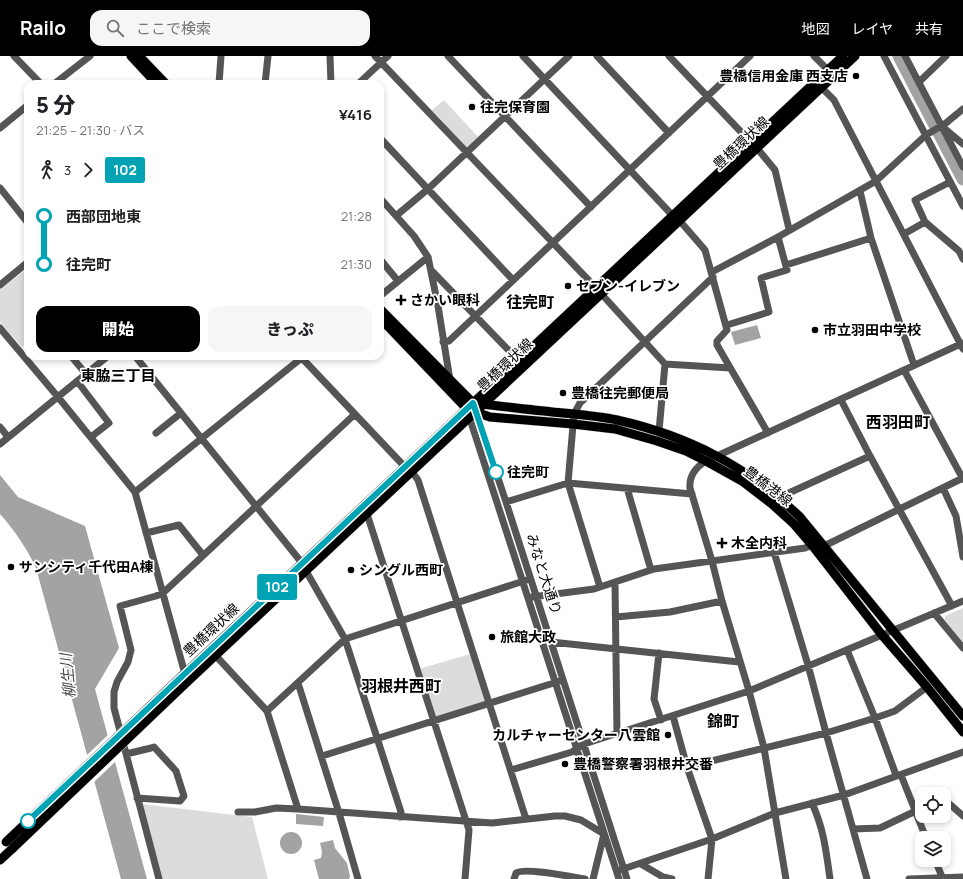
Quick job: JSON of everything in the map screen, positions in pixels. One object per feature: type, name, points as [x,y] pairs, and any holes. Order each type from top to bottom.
[{"type":"main road","points":[[130,56],[153,80]]},
{"type":"main road","points":[[139,56],[162,80]]},
{"type":"main road","name":"豊橋環状線","points":[[753,146],[843,56]]},
{"type":"main road","name":"豊橋環状線","points":[[483,404],[598,291],[676,218],[753,146],[855,56]]},
{"type":"main road","name":"豊橋環状線","points":[[0,860],[6,846],[471,410],[519,360],[598,291]]},
{"type":"main road","name":"みなと大通り","points":[[384,313],[450,382],[471,410]]},
{"type":"main road","name":"みなと大通り","points":[[384,322],[471,410]]},
{"type":"main road","name":"豊橋港線","points":[[471,410],[483,404],[615,420],[659,431],[688,442],[747,473],[780,497],[800,517],[963,716]]},
{"type":"main road","name":"豊橋港線","points":[[471,410],[490,417],[574,424],[622,431],[686,451],[742,481],[772,504],[794,524],[812,544],[882,635],[927,687],[963,732]]},
{"type":"main road","name":"豊橋環状線","points":[[185,678],[216,656],[304,567],[367,514],[408,469]]},
{"type":"street","points":[[14,56],[37,80]]},
{"type":"street","points":[[59,80],[90,56]]},
{"type":"street","points":[[219,80],[221,56]]},
{"type":"street","points":[[265,80],[268,56]]},
{"type":"street","points":[[330,56],[331,80]]},
{"type":"street","points":[[375,56],[598,291],[665,364],[730,368]]},
{"type":"street","points":[[362,80],[388,56]]},
{"type":"street","points":[[448,56],[506,115],[591,206]]},
{"type":"street","points":[[523,56],[705,250],[727,325],[727,330],[717,341],[716,345],[768,433]]},
{"type":"street","points":[[397,216],[467,153],[568,56]]},
{"type":"street","points":[[597,56],[669,133]]},
{"type":"street","points":[[670,56],[775,170],[789,229]]},
{"type":"street","points":[[814,56],[828,70]]},
{"type":"street","points":[[884,56],[963,206]]},
{"type":"street","points":[[905,56],[919,82],[937,127],[963,167]]},
{"type":"street","points":[[919,82],[946,56]]},
{"type":"street","points":[[444,342],[449,341],[552,244],[708,96],[745,57]]},
{"type":"street","points":[[786,879],[764,748],[692,494],[690,478],[698,466],[706,461],[914,365],[962,345],[834,100],[821,87]]},
{"type":"street","points":[[0,128],[24,108]]},
{"type":"street","points":[[600,587],[568,483],[574,414],[580,403],[646,342],[712,274],[876,181],[926,135],[963,109]]},
{"type":"street","points":[[937,127],[963,144]]},
{"type":"street","points":[[384,142],[513,280]]},
{"type":"street","points":[[950,182],[915,200],[925,222],[959,251],[963,259]]},
{"type":"street","points":[[0,188],[24,218]]},
{"type":"street","points":[[860,191],[871,238],[914,365]]},
{"type":"street","points":[[384,202],[414,236],[428,257],[450,382]]},
{"type":"street","points":[[904,234],[925,222]]},
{"type":"street","points":[[727,325],[769,312],[761,278],[787,270],[778,237]]},
{"type":"street","points":[[786,265],[871,238]]},
{"type":"street","points":[[384,293],[428,257]]},
{"type":"street","points":[[384,264],[398,281]]},
{"type":"street","points":[[0,285],[24,265]]},
{"type":"street","points":[[431,270],[519,360]]},
{"type":"street","points":[[0,328],[24,353]]},
{"type":"street","points":[[30,360],[58,397],[135,492],[185,678]]},
{"type":"street","points":[[74,360],[86,374]]},
{"type":"street","points":[[0,444],[103,360]]},
{"type":"street","points":[[138,360],[257,506],[304,567],[345,638],[401,812],[400,817]]},
{"type":"street","points":[[135,492],[203,439],[298,360]]},
{"type":"street","points":[[305,360],[418,480],[526,819]]},
{"type":"street","points":[[659,431],[665,364]]},
{"type":"street","points":[[824,546],[963,479],[904,370]]},
{"type":"street","points":[[77,381],[109,423],[91,437]]},
{"type":"street","points":[[841,400],[952,606]]},
{"type":"street","name":"みなと大通り","points":[[471,410],[506,502],[627,879]]},
{"type":"street","name":"みなと大通り","points":[[471,410],[528,598],[618,875]]},
{"type":"street","points":[[156,433],[181,413]]},
{"type":"street","points":[[159,879],[113,701],[117,682],[128,662],[131,650],[120,606],[162,593],[355,414]]},
{"type":"street","points":[[0,427],[8,437]]},
{"type":"street","points":[[780,497],[870,456]]},
{"type":"street","points":[[506,502],[568,483],[692,494]]},
{"type":"street","points":[[627,488],[651,570]]},
{"type":"street","points":[[943,488],[956,516],[963,557]]},
{"type":"street","points":[[367,514],[469,830],[465,879]]},
{"type":"street","points":[[146,533],[179,525],[203,555]]},
{"type":"street","points":[[528,598],[600,587],[651,570],[805,548],[812,544]]},
{"type":"street","points":[[774,552],[808,665],[867,879]]},
{"type":"street","points":[[267,711],[345,638],[531,579]]},
{"type":"street","points":[[615,582],[617,734]]},
{"type":"street","points":[[511,770],[577,749],[584,744],[749,691],[963,601]]},
{"type":"street","points":[[616,617],[670,612],[722,602]]},
{"type":"street","points":[[934,613],[963,648]]},
{"type":"street","points":[[551,642],[739,662]]},
{"type":"street","points":[[847,650],[898,775],[915,803]]},
{"type":"street","points":[[659,653],[654,699],[661,720]]},
{"type":"street","points":[[216,656],[267,711],[298,809]]},
{"type":"street","points":[[322,756],[563,680]]},
{"type":"street","points":[[298,682],[322,756],[358,879]]},
{"type":"street","points":[[687,767],[826,733],[875,718],[895,711],[927,687]]},
{"type":"street","points":[[672,716],[687,767],[712,839],[708,879]]},
{"type":"street","points":[[126,754],[154,747],[176,771],[184,796],[180,801],[137,798]]},
{"type":"street","points":[[618,875],[624,869],[712,839],[775,813],[844,794],[963,752]]},
{"type":"street","points":[[812,803],[824,836],[830,879]]},
{"type":"street","points":[[951,805],[963,816]]},
{"type":"street","points":[[238,812],[255,812],[276,808],[492,823],[555,816],[572,818],[589,824],[604,834],[593,879]]},
{"type":"street","points":[[853,829],[880,828],[915,812]]},
{"type":"street","points":[[640,864],[663,877],[672,879]]},
{"type":"street","points":[[938,867],[943,878]]},
{"type":"street","points":[[514,879],[516,873],[523,870],[585,879]]},
{"type":"street","points":[[909,879],[963,877]]},
{"type":"shaded area","points":[[444,100],[478,137],[466,147],[432,110]]},
{"type":"shaded area","points":[[24,271],[24,345],[22,347],[0,322],[0,290]]},
{"type":"shaded area","points":[[963,608],[963,642],[945,620],[945,616]]},
{"type":"shaded area","points":[[470,655],[485,701],[484,703],[435,717],[421,669]]},
{"type":"shaded area","points":[[142,804],[252,817],[268,879],[162,879]]},
{"type":"water","points":[[757,325],[761,338],[735,345],[731,332]]},
{"type":"water","name":"柳生川","points":[[0,475],[18,497],[85,526],[119,648],[95,689],[147,879],[121,879],[36,568],[20,540],[0,514]]},
{"type":"water","points":[[296,814],[324,817],[323,826],[296,824]]},
{"type":"water","points":[[291,832],[299,835],[302,843],[299,851],[291,854],[283,851],[280,843],[283,835]]},
{"type":"water","points":[[333,840],[335,848],[347,863],[350,876],[349,879],[319,879],[314,860],[321,858],[322,852],[320,843]]},
{"type":"pier","points":[[109,734],[116,761],[93,783],[86,756]]},
{"type":"waterway","points":[[899,56],[963,179]]},
{"type":"bus line","name":"102","points":[[28,821],[473,403],[496,472]]},
{"type":"place","name":"豊橋信用金庫 西支店","points":[[856,76]]},
{"type":"place","name":"往完保育園","points":[[472,107]]},
{"type":"place","name":"セブン-イレブン","points":[[568,286]]},
{"type":"place","name":"さかい眼科","points":[[401,300]]},
{"type":"place","name":"市立羽田中学校","points":[[815,330]]},
{"type":"place","name":"豊橋往完郵便局","points":[[563,393]]},
{"type":"place","name":"往完町","points":[[496,472]]},
{"type":"place","name":"木全内科","points":[[722,543]]},
{"type":"place","name":"サンシティ千代田A棟","points":[[11,567]]},
{"type":"place","name":"シングル西町","points":[[351,570]]},
{"type":"place","name":"旅館大政","points":[[492,637]]},
{"type":"place","name":"カルチャーセンター八雲館","points":[[668,735]]},
{"type":"place","name":"豊橋警察署羽根井交番","points":[[565,764]]},
{"type":"district","name":"往完町","points":[[530,302]]},
{"type":"district","name":"東脇三丁目","points":[[118,376]]},
{"type":"district","name":"西羽田町","points":[[898,422]]},
{"type":"district","name":"羽根井西町","points":[[401,686]]},
{"type":"district","name":"錦町","points":[[723,721]]}]
